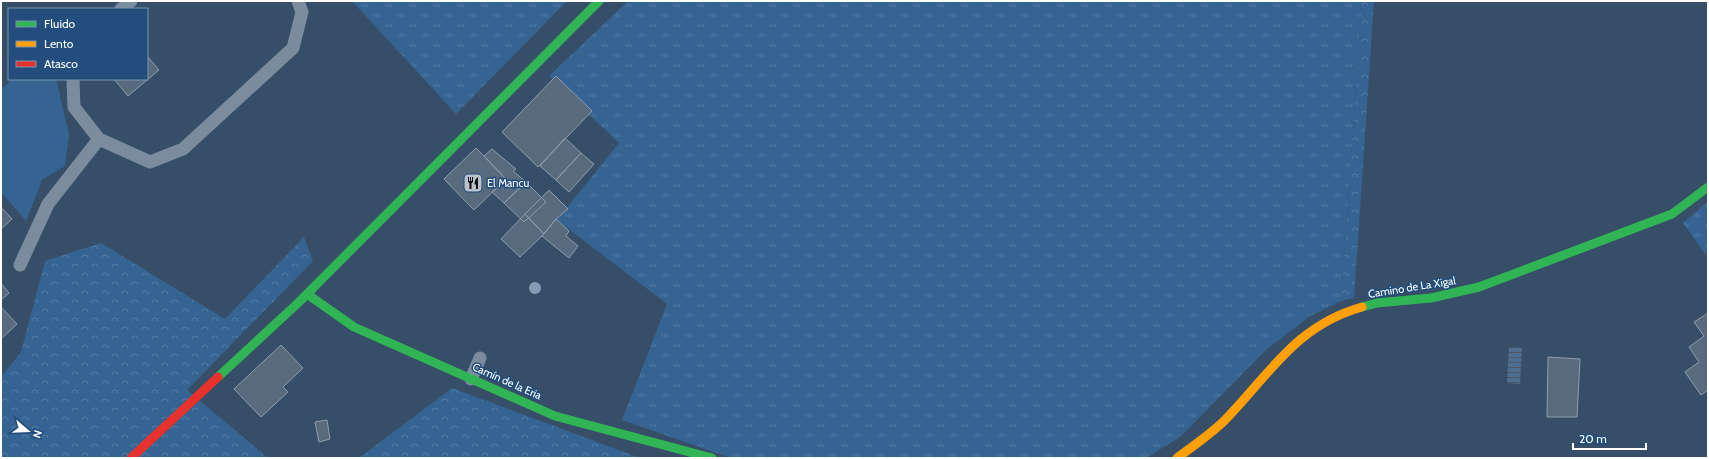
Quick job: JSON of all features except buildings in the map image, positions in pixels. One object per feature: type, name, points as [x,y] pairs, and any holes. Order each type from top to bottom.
[{"type":"main road","points":[[131,458],[306,294],[599,1]]},
{"type":"main road","name":"Camino de La Xigal","points":[[1177,458],[1224,421],[1276,362],[1309,331],[1341,313],[1377,303],[1431,298],[1479,287],[1672,214],[1708,187]]},
{"type":"main road","name":"Camín de la Eria","points":[[306,294],[354,327],[555,416],[698,452],[712,458]]},
{"type":"lane","points":[[73,80],[74,107],[99,139],[150,162],[183,149],[293,48],[302,12],[298,1]]},
{"type":"lane","points":[[20,265],[48,204],[99,139]]},
{"type":"lane","points":[[471,378],[480,358]]},
{"type":"green space","points":[[352,1],[567,1],[456,114]]},
{"type":"green space","points":[[628,1],[1362,1],[1341,301],[1310,316],[1267,349],[1180,437],[1146,458],[731,458],[622,420],[667,304],[557,220],[619,143],[549,76]]},
{"type":"green space","points":[[1362,1],[1374,1],[1354,298],[1341,301]]},
{"type":"green space","points":[[11,80],[56,80],[69,134],[65,166],[42,180],[26,221],[1,192],[1,85],[4,88]]},
{"type":"green space","points":[[1708,201],[1708,258],[1683,223]]},
{"type":"green space","points":[[304,237],[313,261],[187,390],[268,458],[1,458],[1,377],[21,352],[45,261],[101,243],[225,319]]},
{"type":"green space","points":[[452,388],[640,458],[359,458]]},
{"type":"shaded area","points":[[1509,347],[1522,348],[1520,384],[1507,383]]},
{"type":"traffic: fast","points":[[218,377],[298,303],[599,1]]},
{"type":"traffic: fast","points":[[1362,307],[1377,303],[1431,298],[1479,287],[1672,214],[1708,187]]},
{"type":"traffic: fast","points":[[307,294],[354,327],[555,416],[712,458]]},
{"type":"traffic: slow","points":[[1177,458],[1220,425],[1285,353],[1301,339],[1319,326],[1339,315],[1362,307]]},
{"type":"traffic: jam","points":[[131,458],[218,377]]},
{"type":"place","name":"El Mancu","points":[[473,183]]}]
